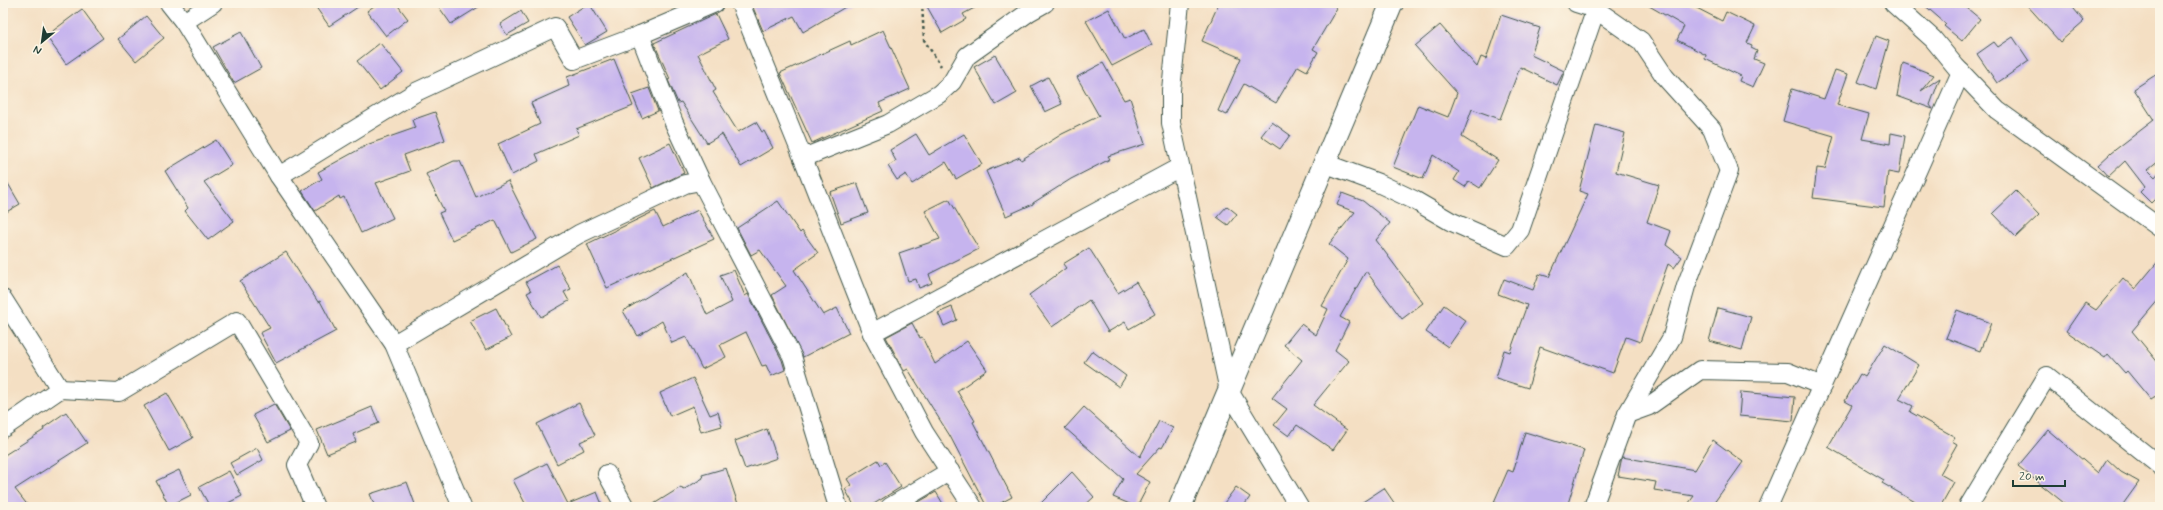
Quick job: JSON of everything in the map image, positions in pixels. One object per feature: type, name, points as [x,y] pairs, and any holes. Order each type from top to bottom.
[{"type":"street","points":[[169,3],[184,22],[279,176],[394,344],[462,507]]},
{"type":"street","points":[[184,22],[213,3]]},
{"type":"street","points":[[279,176],[416,92],[555,27],[574,60],[640,35],[715,3]]},
{"type":"street","points":[[740,3],[872,333],[924,432],[973,507]]},
{"type":"street","points":[[803,158],[888,124],[940,94],[952,82],[967,56],[1029,12],[1046,3]]},
{"type":"street","points":[[1180,3],[1171,90],[1171,123],[1229,391],[1300,507]]},
{"type":"street","points":[[1180,507],[1392,3]]},
{"type":"street","points":[[1576,3],[1596,6],[1640,41],[1665,77],[1712,129],[1729,171],[1686,286],[1672,337],[1627,414],[1593,507]]},
{"type":"street","points":[[1893,3],[1933,39],[1961,72],[1997,110],[2160,228]]},
{"type":"street","points":[[1324,164],[1343,172],[1378,183],[1414,200],[1450,221],[1506,246],[1520,230],[1596,6]]},
{"type":"street","points":[[640,35],[674,123],[701,181],[792,356],[838,507]]},
{"type":"street","points":[[1768,507],[1961,72]]},
{"type":"street","points":[[872,333],[1180,167]]},
{"type":"street","points":[[394,344],[579,234],[685,184],[701,181]]},
{"type":"street","points":[[3,298],[60,389]]},
{"type":"street","points":[[3,428],[60,389],[119,392],[237,321],[309,443],[297,465],[315,507]]},
{"type":"street","points":[[1627,414],[1649,406],[1700,370],[1788,372],[1822,386]]},
{"type":"street","points":[[1968,507],[2047,376],[2160,466]]},
{"type":"street","points":[[890,507],[950,471]]},
{"type":"street","points":[[607,474],[625,507]]},
{"type":"path","points":[[922,3],[924,40],[952,82]]},
{"type":"building","points":[[313,3],[364,3],[329,26]]},
{"type":"building","points":[[378,3],[396,3],[408,19],[386,36],[367,11]]},
{"type":"building","points":[[436,3],[485,3],[451,24]]},
{"type":"building","points":[[589,3],[607,32],[585,45],[567,17]]},
{"type":"building","points":[[751,3],[852,3],[803,32],[794,16],[763,31]]},
{"type":"building","points":[[925,3],[984,3],[963,14],[966,19],[942,33]]},
{"type":"building","points":[[1219,3],[1330,3],[1337,8],[1313,49],[1318,52],[1307,71],[1298,66],[1276,103],[1244,84],[1227,115],[1218,111],[1241,58],[1202,41]]},
{"type":"building","points":[[1644,3],[1687,3],[1722,21],[1726,12],[1755,26],[1747,43],[1752,45],[1751,48],[1757,51],[1754,59],[1764,63],[1753,87],[1739,81],[1741,76],[1705,59],[1706,55],[1677,40],[1684,26]]},
{"type":"building","points":[[1922,3],[1961,3],[1980,19],[1962,41],[1944,26],[1946,24]]},
{"type":"building","points":[[2025,3],[2069,3],[2084,21],[2060,42]]},
{"type":"building","points":[[82,9],[103,38],[66,64],[46,36]]},
{"type":"building","points":[[1109,9],[1125,39],[1144,29],[1152,45],[1112,66],[1086,21]]},
{"type":"building","points":[[521,11],[528,23],[507,35],[500,24]]},
{"type":"building","points":[[716,14],[728,39],[698,54],[716,90],[713,92],[738,132],[756,122],[762,132],[764,131],[773,148],[741,167],[722,134],[707,143],[681,102],[678,103],[668,80],[670,79],[654,43]]},
{"type":"building","points":[[1501,15],[1540,28],[1531,55],[1564,71],[1557,85],[1520,67],[1500,119],[1472,109],[1462,137],[1498,160],[1480,188],[1469,181],[1465,187],[1454,180],[1459,172],[1433,155],[1423,179],[1393,167],[1418,105],[1448,117],[1457,93],[1415,46],[1440,25],[1477,67],[1481,57],[1486,59]]},
{"type":"building","points":[[146,16],[164,38],[136,61],[118,39]]},
{"type":"building","points":[[883,30],[910,89],[879,103],[883,111],[812,143],[780,73],[850,41],[851,45]]},
{"type":"building","points":[[241,32],[261,68],[234,83],[213,47]]},
{"type":"building","points":[[1876,36],[1889,41],[1876,89],[1858,82]]},
{"type":"building","points":[[2013,37],[2029,61],[1997,83],[1977,54],[1994,42],[1998,47]]},
{"type":"building","points":[[380,43],[403,72],[380,90],[357,61]]},
{"type":"building","points":[[995,55],[1017,93],[996,105],[974,67]]},
{"type":"building","points":[[614,59],[633,106],[576,129],[579,135],[536,154],[539,161],[512,175],[498,144],[540,124],[531,103],[569,86],[567,77]]},
{"type":"building","points":[[1103,63],[1124,100],[1130,98],[1145,144],[1108,156],[1110,159],[1071,179],[1033,204],[1006,216],[986,171],[1020,157],[1021,160],[1062,134],[1099,116],[1077,77]]},
{"type":"building","points":[[1903,63],[1934,75],[1921,91],[1940,78],[1930,105],[1933,109],[1897,96]]},
{"type":"building","points":[[1835,70],[1848,74],[1837,105],[1869,114],[1862,139],[1890,144],[1891,133],[1905,136],[1899,174],[1888,172],[1884,207],[1813,198],[1817,168],[1825,169],[1834,136],[1783,121],[1792,89],[1824,99]]},
{"type":"building","points":[[2160,72],[2160,160],[2148,170],[2155,177],[2160,171],[2160,206],[2155,199],[2151,203],[2140,192],[2145,187],[2125,161],[2108,177],[2098,165],[2111,153],[2154,120],[2134,89]]},
{"type":"building","points":[[1048,77],[1062,104],[1045,112],[1031,86]]},
{"type":"building","points":[[649,88],[658,111],[642,118],[632,94]]},
{"type":"building","points":[[435,112],[445,140],[404,155],[410,171],[376,183],[393,218],[361,233],[344,197],[340,199],[339,196],[315,211],[302,191],[322,179],[318,172],[369,144],[415,128],[412,120]]},
{"type":"building","points":[[1272,122],[1290,135],[1280,149],[1261,136]]},
{"type":"building","points":[[1596,125],[1625,133],[1616,172],[1659,185],[1647,222],[1671,231],[1666,245],[1682,257],[1674,268],[1668,264],[1640,342],[1626,337],[1613,373],[1540,347],[1528,388],[1496,378],[1504,350],[1510,352],[1527,305],[1498,294],[1504,279],[1533,290],[1539,274],[1549,277],[1588,194],[1579,191]]},
{"type":"building","points":[[916,134],[929,155],[964,134],[982,164],[956,179],[946,162],[912,184],[906,174],[897,180],[888,166],[896,161],[890,150]]},
{"type":"building","points":[[216,140],[232,165],[204,182],[234,221],[208,240],[185,211],[188,208],[165,171]]},
{"type":"building","points":[[670,143],[684,173],[653,188],[639,158]]},
{"type":"building","points":[[454,161],[460,161],[476,197],[508,181],[537,239],[511,252],[495,220],[452,240],[439,213],[444,211],[426,174]]},
{"type":"building","points":[[3,175],[20,204],[3,214]]},
{"type":"building","points":[[857,183],[868,213],[841,223],[830,192]]},
{"type":"building","points":[[2016,191],[2039,215],[2016,237],[1993,213]]},
{"type":"building","points":[[1342,193],[1363,201],[1390,223],[1376,240],[1423,303],[1402,319],[1366,271],[1340,317],[1349,322],[1335,350],[1349,361],[1313,405],[1347,430],[1333,450],[1297,425],[1289,436],[1274,425],[1287,409],[1272,398],[1302,360],[1284,345],[1301,324],[1316,335],[1328,309],[1322,306],[1348,259],[1329,244],[1355,212],[1337,205]]},
{"type":"building","points":[[949,199],[979,249],[929,274],[932,283],[919,288],[916,279],[908,281],[899,253],[940,239],[925,211]]},
{"type":"building","points":[[778,201],[800,233],[802,231],[818,253],[794,270],[823,315],[837,308],[849,333],[803,357],[772,295],[786,286],[760,250],[751,255],[737,228]]},
{"type":"building","points":[[1227,206],[1237,214],[1228,225],[1217,217]]},
{"type":"building","points":[[698,210],[714,239],[607,288],[587,244],[655,211],[663,227]]},
{"type":"building","points":[[1089,248],[1118,293],[1136,282],[1155,314],[1129,329],[1125,322],[1108,332],[1089,300],[1052,327],[1029,295],[1066,268],[1063,264]]},
{"type":"building","points":[[286,252],[318,302],[320,301],[336,331],[276,363],[260,333],[270,328],[240,281]]},
{"type":"building","points":[[2160,259],[2160,298],[2132,331],[2160,365],[2160,394],[2151,400],[2127,371],[2125,373],[2108,354],[2105,358],[2066,331],[2085,303],[2096,310],[2123,278],[2135,289]]},
{"type":"building","points":[[557,265],[571,289],[564,292],[569,301],[541,317],[527,293],[531,291],[526,282]]},
{"type":"building","points":[[734,270],[745,296],[748,294],[782,360],[785,370],[771,376],[766,365],[762,366],[746,332],[720,345],[726,357],[702,369],[686,337],[672,343],[662,321],[638,336],[623,311],[688,272],[707,315],[732,302],[720,275]]},
{"type":"building","points":[[1444,305],[1466,321],[1448,347],[1426,332]]},
{"type":"building","points":[[952,307],[957,320],[944,326],[938,313]]},
{"type":"building","points":[[496,308],[511,337],[486,350],[470,321]]},
{"type":"building","points":[[1718,308],[1751,317],[1742,350],[1709,341]]},
{"type":"building","points":[[1957,310],[1991,323],[1980,351],[1946,338]]},
{"type":"building","points":[[912,323],[920,338],[922,337],[935,364],[967,341],[987,370],[957,391],[975,421],[973,422],[1012,497],[993,507],[987,507],[950,436],[908,369],[904,371],[886,337]]},
{"type":"building","points":[[1885,344],[1919,365],[1899,399],[1913,406],[1910,412],[1955,437],[1952,441],[1957,444],[1940,474],[1954,482],[1940,507],[1924,507],[1882,483],[1884,480],[1828,447],[1852,405],[1845,401],[1860,374],[1865,377]]},
{"type":"building","points":[[1092,351],[1126,376],[1119,387],[1084,362]]},
{"type":"building","points":[[693,378],[710,415],[718,412],[722,426],[701,432],[693,406],[670,416],[660,393]]},
{"type":"building","points":[[1741,392],[1795,397],[1793,421],[1739,416]]},
{"type":"building","points":[[167,393],[193,438],[169,451],[144,406]]},
{"type":"building","points":[[579,403],[595,435],[580,442],[584,450],[557,464],[537,424]]},
{"type":"building","points":[[274,404],[290,431],[268,442],[253,415]]},
{"type":"building","points":[[372,407],[379,423],[353,434],[356,442],[327,454],[317,430]]},
{"type":"building","points":[[1084,407],[1140,457],[1159,421],[1173,428],[1162,448],[1160,447],[1136,474],[1150,482],[1137,507],[1113,497],[1123,479],[1065,428]]},
{"type":"building","points":[[66,412],[87,443],[15,489],[29,507],[3,507],[3,456],[44,430],[43,428]]},
{"type":"building","points":[[767,429],[777,458],[745,469],[735,441]]},
{"type":"building","points":[[2048,430],[2098,473],[2107,459],[2121,472],[2139,482],[2121,507],[2069,507],[2018,466]]},
{"type":"building","points":[[1525,432],[1584,450],[1567,507],[1506,507],[1494,502],[1508,470],[1513,472]]},
{"type":"building","points":[[1713,440],[1743,462],[1711,507],[1686,507],[1694,496],[1654,490],[1656,482],[1618,476],[1622,457],[1695,470]]},
{"type":"building","points":[[257,448],[263,460],[237,475],[230,463]]},
{"type":"building","points":[[878,460],[881,465],[885,462],[901,487],[869,507],[855,507],[845,489],[851,485],[847,479]]},
{"type":"building","points":[[547,463],[568,504],[597,492],[603,507],[527,507],[513,480]]},
{"type":"building","points":[[726,468],[739,507],[649,507],[681,487],[683,490],[703,478],[702,475]]},
{"type":"building","points":[[179,470],[191,495],[169,506],[156,481]]},
{"type":"building","points":[[229,471],[242,496],[220,507],[210,507],[199,487]]},
{"type":"building","points":[[1072,472],[1094,497],[1083,507],[1037,507]]},
{"type":"building","points":[[407,482],[416,507],[375,507],[370,494]]},
{"type":"building","points":[[1236,487],[1250,497],[1243,507],[1221,507]]},
{"type":"building","points":[[1384,488],[1397,507],[1355,507]]},
{"type":"building","points":[[936,492],[945,507],[910,507]]}]
